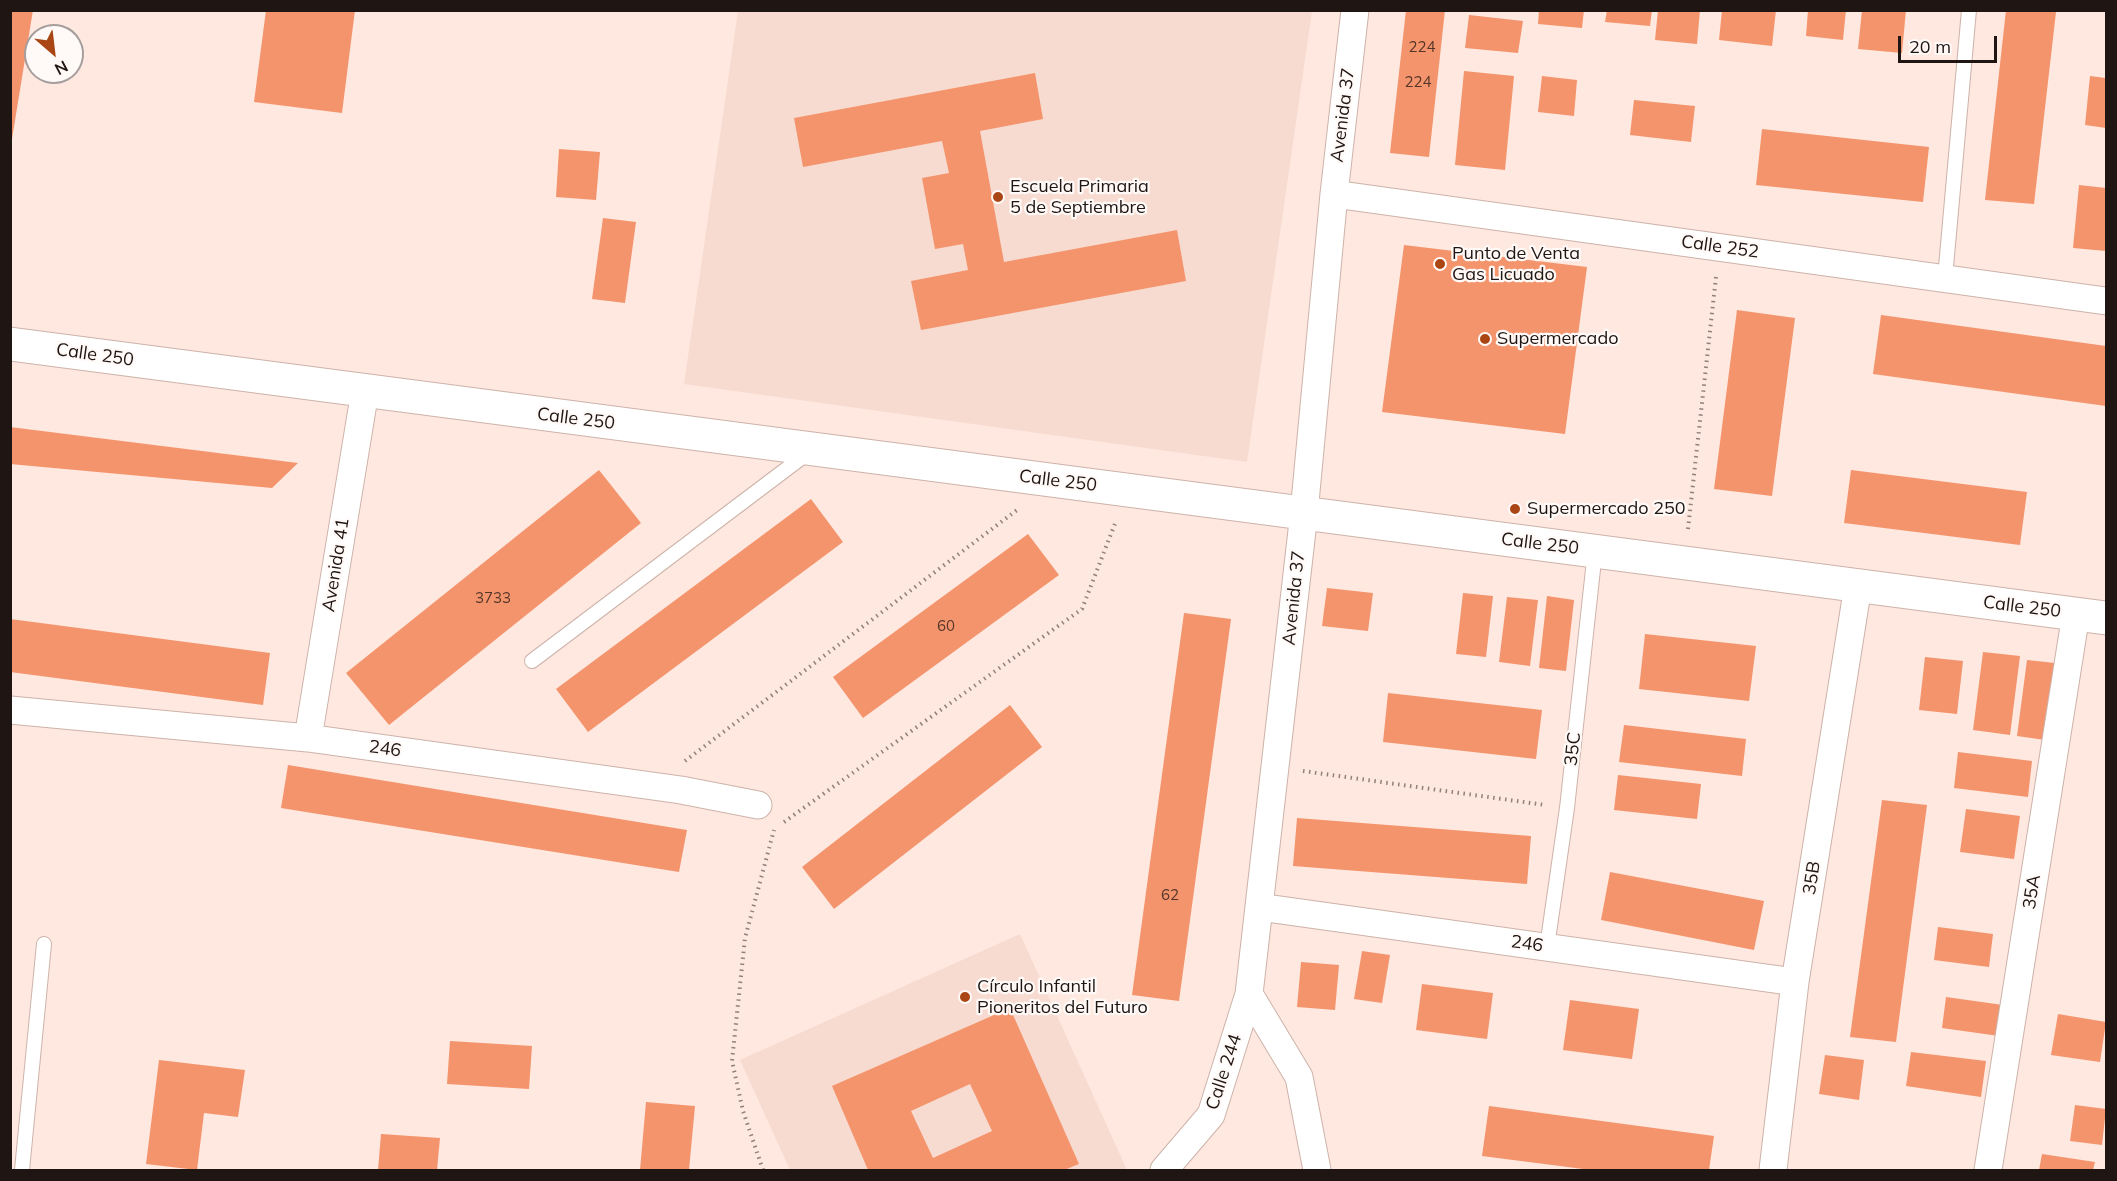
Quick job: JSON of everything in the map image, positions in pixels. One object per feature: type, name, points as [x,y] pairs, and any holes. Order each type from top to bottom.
[{"type":"main road","name":"Calle 250","points":[[10,344],[2091,616]]},
{"type":"street","name":"Avenida 37","points":[[1249,994],[1304,513],[1334,194],[1355,10]]},
{"type":"street","name":"Calle 252","points":[[1334,194],[2106,301]]},
{"type":"street","name":"Avenida 41","points":[[308,738],[364,391]]},
{"type":"street","name":"35B","points":[[1773,1170],[1795,982],[1858,586]]},
{"type":"street","name":"35A","points":[[1988,1170],[2091,616]]},
{"type":"street","name":"246","points":[[10,710],[308,738],[651,786],[758,805]]},
{"type":"street","name":"246","points":[[1259,907],[1795,982]]},
{"type":"street","name":"Calle 244","points":[[1164,1170],[1211,1115],[1249,994]]},
{"type":"street","points":[[1249,994],[1299,1077],[1317,1170]]},
{"type":"lane","points":[[1945,278],[1969,10]]},
{"type":"lane","points":[[532,661],[813,449]]},
{"type":"lane","name":"35C","points":[[1547,947],[1567,808],[1596,551]]},
{"type":"lane","points":[[22,1170],[44,944]]},
{"type":"path","points":[[1684,563],[1719,247]]},
{"type":"path","points":[[651,786],[1056,481]]},
{"type":"path","points":[[783,823],[1082,609],[1128,490]]},
{"type":"path","points":[[1275,767],[1567,808]]},
{"type":"path","points":[[758,805],[774,830],[745,938],[732,1061],[743,1111],[763,1170]]},
{"type":"shaded area","name":"Escuela Primaria 5 de Septiembre","points":[[738,11],[1312,11],[1247,462],[684,384]]},
{"type":"shaded area","name":"Círculo Infantil Pioneritos del Futuro","points":[[1020,934],[1127,1170],[790,1170],[740,1060]]},
{"type":"building","points":[[10,10],[33,10],[31,24],[24,24],[24,65],[12,139],[10,139]]},
{"type":"building","points":[[266,10],[355,10],[342,113],[254,102]]},
{"type":"building","points":[[1406,10],[1445,10],[1429,157],[1390,153]]},
{"type":"building","points":[[1539,10],[1584,10],[1582,28],[1538,24]]},
{"type":"building","points":[[1607,10],[1652,10],[1650,26],[1605,22]]},
{"type":"building","points":[[1658,10],[1700,10],[1697,44],[1655,40]]},
{"type":"building","points":[[1722,10],[1776,10],[1772,46],[1719,40]]},
{"type":"building","points":[[1808,10],[1846,10],[1843,40],[1806,36]]},
{"type":"building","points":[[1862,10],[1906,10],[1902,53],[1858,49]]},
{"type":"building","points":[[2006,10],[2056,12],[2034,204],[1985,200]]},
{"type":"building","points":[[1469,15],[1523,21],[1518,53],[1465,48]]},
{"type":"building","points":[[1464,71],[1514,76],[1505,170],[1455,165]]},
{"type":"building","points":[[1035,73],[1043,119],[980,131],[1004,262],[1177,230],[1186,281],[921,330],[911,281],[968,270],[963,244],[935,249],[922,178],[949,173],[942,141],[803,167],[794,118]]},
{"type":"building","points":[[1542,76],[1577,80],[1574,116],[1538,112]]},
{"type":"building","points":[[2090,76],[2106,78],[2106,128],[2085,125]]},
{"type":"building","points":[[1634,100],[1695,106],[1691,142],[1630,135]]},
{"type":"building","points":[[1762,129],[1929,147],[1923,202],[1756,185]]},
{"type":"building","points":[[559,149],[600,152],[596,200],[556,197]]},
{"type":"building","points":[[2079,185],[2106,188],[2106,251],[2073,248]]},
{"type":"building","points":[[603,218],[636,222],[625,303],[592,299]]},
{"type":"building","name":"Supermercado","points":[[1404,245],[1587,267],[1565,434],[1382,412]]},
{"type":"building","points":[[1737,310],[1795,318],[1772,496],[1714,489]]},
{"type":"building","points":[[1881,315],[2106,346],[2106,406],[1873,374]]},
{"type":"building","points":[[10,427],[298,463],[272,488],[10,464]]},
{"type":"building","points":[[599,470],[641,523],[389,725],[346,673]]},
{"type":"building","points":[[1851,470],[2027,492],[2020,545],[1844,523]]},
{"type":"building","points":[[811,499],[843,542],[588,732],[556,689]]},
{"type":"building","points":[[1028,534],[1059,575],[863,718],[833,677]]},
{"type":"building","points":[[1327,588],[1373,593],[1368,631],[1322,626]]},
{"type":"building","points":[[1463,593],[1493,596],[1486,657],[1456,654]]},
{"type":"building","points":[[1547,596],[1574,600],[1566,671],[1539,668]]},
{"type":"building","points":[[1507,597],[1538,600],[1530,666],[1499,662]]},
{"type":"building","points":[[1184,613],[1231,619],[1179,1001],[1132,995]]},
{"type":"building","points":[[10,619],[270,653],[263,705],[10,672]]},
{"type":"building","points":[[1645,634],[1756,646],[1749,701],[1639,689]]},
{"type":"building","points":[[1983,652],[2020,656],[2010,735],[1973,730]]},
{"type":"building","points":[[1925,657],[1963,661],[1957,714],[1919,710]]},
{"type":"building","points":[[2027,660],[2055,663],[2045,740],[2017,736]]},
{"type":"building","points":[[1388,693],[1542,710],[1536,759],[1383,742]]},
{"type":"building","points":[[1010,705],[1042,747],[834,909],[802,867]]},
{"type":"building","points":[[1624,725],[1746,739],[1742,776],[1619,762]]},
{"type":"building","points":[[1958,752],[2032,761],[2028,797],[1954,788]]},
{"type":"building","points":[[288,765],[687,830],[679,872],[281,808]]},
{"type":"building","points":[[1618,775],[1701,784],[1697,819],[1614,810]]},
{"type":"building","points":[[1882,800],[1927,805],[1896,1042],[1850,1037]]},
{"type":"building","points":[[1966,809],[2020,816],[2014,859],[1960,852]]},
{"type":"building","points":[[1297,818],[1531,836],[1527,884],[1293,866]]},
{"type":"building","points":[[1610,872],[1764,901],[1754,950],[1601,920]]},
{"type":"building","points":[[1938,927],[1993,934],[1989,967],[1934,960]]},
{"type":"building","points":[[1362,951],[1390,955],[1382,1003],[1354,999]]},
{"type":"building","points":[[1301,962],[1339,965],[1335,1010],[1297,1007]]},
{"type":"building","points":[[1422,984],[1493,993],[1487,1039],[1416,1030]]},
{"type":"building","points":[[1946,997],[2003,1005],[1999,1036],[1942,1028]]},
{"type":"building","points":[[1570,1000],[1639,1009],[1632,1059],[1563,1050]]},
{"type":"building","points":[[1010,1008],[1079,1164],[1064,1170],[868,1170],[832,1086]],"holes":[[[970,1084],[992,1131],[933,1158],[911,1111]]]},
{"type":"building","points":[[2058,1014],[2106,1022],[2100,1062],[2051,1055]]},
{"type":"building","points":[[450,1041],[532,1046],[529,1089],[447,1084]]},
{"type":"building","points":[[1911,1052],[1986,1061],[1981,1097],[1906,1086]]},
{"type":"building","points":[[1825,1055],[1864,1060],[1859,1100],[1819,1094]]},
{"type":"building","points":[[159,1060],[245,1070],[238,1117],[204,1113],[197,1170],[146,1164]]},
{"type":"building","points":[[646,1102],[695,1106],[689,1170],[640,1170]]},
{"type":"building","points":[[2075,1105],[2106,1109],[2102,1145],[2070,1141]]},
{"type":"building","points":[[1489,1106],[1714,1136],[1709,1170],[1591,1170],[1482,1156]]},
{"type":"building","points":[[381,1134],[440,1138],[437,1170],[378,1170]]},
{"type":"building","points":[[2042,1154],[2095,1162],[2093,1170],[2039,1170]]},
{"type":"place","name":"Escuela Primaria 5 de Septiembre","points":[[998,197]]},
{"type":"place","name":"Punto de Venta Gas Licuado","points":[[1440,264]]},
{"type":"place","name":"Supermercado","points":[[1485,339]]},
{"type":"place","name":"Supermercado 250","points":[[1515,509]]},
{"type":"place","name":"Círculo Infantil Pioneritos del Futuro","points":[[965,997]]}]
